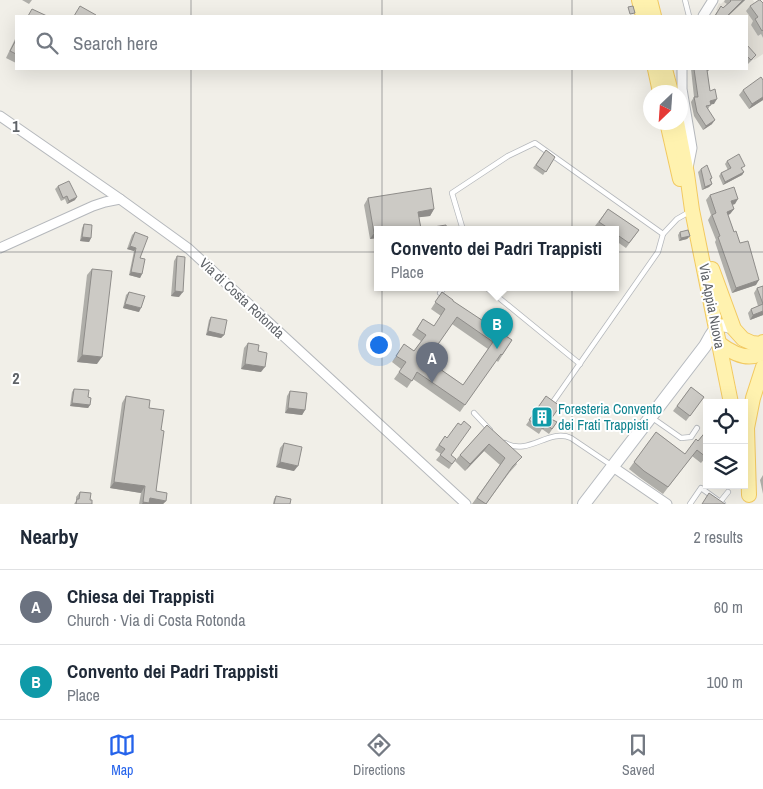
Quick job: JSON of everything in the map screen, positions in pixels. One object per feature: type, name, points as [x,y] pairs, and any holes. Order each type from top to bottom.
[{"type":"main road","points":[[640,0],[643,15]]},
{"type":"main road","points":[[650,0],[654,15]]},
{"type":"main road","points":[[655,70],[658,85]]},
{"type":"main road","points":[[665,70],[669,85]]},
{"type":"main road","name":"Via Appia Nuova","points":[[669,130],[680,179],[692,210]]},
{"type":"main road","name":"Via Appia Nuova","points":[[679,130],[688,174],[692,210],[730,399]]},
{"type":"main road","points":[[696,230],[734,329]]},
{"type":"main road","points":[[584,504],[716,329],[722,325],[728,325],[743,339],[752,344],[761,344],[763,342]]},
{"type":"main road","points":[[704,346],[714,343],[720,344],[729,351],[748,356],[759,355],[763,352]]},
{"type":"main road","points":[[744,399],[755,377],[763,367]]},
{"type":"main road","points":[[750,500],[747,428],[753,398],[763,367]]},
{"type":"street","points":[[704,15],[713,0]]},
{"type":"street","points":[[682,70],[682,89],[692,148],[688,174]]},
{"type":"street","name":"Via di Costa Rotonda","points":[[0,116],[120,199],[198,257],[466,504]]},
{"type":"street","points":[[0,248],[93,206],[120,199]]},
{"type":"street","points":[[613,467],[667,504]]},
{"type":"lane","points":[[685,0],[689,15]]},
{"type":"lane","points":[[462,226],[452,193],[508,156],[535,143],[664,234]]},
{"type":"lane","points":[[553,402],[658,252],[664,234],[677,219],[692,210]]},
{"type":"lane","points":[[491,291],[580,364]]},
{"type":"lane","points":[[474,413],[492,432]]},
{"type":"lane","points":[[650,416],[681,438],[691,436],[697,428]]},
{"type":"lane","points":[[502,441],[514,447],[522,447],[558,435],[564,435],[613,467]]},
{"type":"lane","points":[[690,504],[701,488],[721,503],[728,492]]},
{"type":"shaded area","points":[[725,0],[753,0],[756,5],[754,22],[751,25],[758,36],[761,34],[763,38],[763,54],[754,60],[748,52],[748,15],[727,15],[716,10],[719,3],[721,4]]},
{"type":"building","points":[[743,0],[728,15],[716,15],[721,6],[723,8],[731,1]]},
{"type":"building","points":[[759,0],[763,3],[762,31],[755,19],[758,17],[750,6]]},
{"type":"building","points":[[80,6],[96,15],[75,15]]},
{"type":"building","points":[[633,6],[635,13],[630,14],[628,7]]},
{"type":"building","points":[[32,9],[45,15],[29,15]]},
{"type":"building","points":[[15,42],[15,54],[10,51]]},
{"type":"building","points":[[748,46],[756,55],[751,60],[748,57]]},
{"type":"building","points":[[694,70],[707,70],[710,91],[715,89],[717,99],[710,101],[711,105],[706,106],[715,120],[706,126],[697,112],[694,97],[698,97]]},
{"type":"building","points":[[761,77],[763,80],[763,97],[752,104],[743,90]]},
{"type":"building","points":[[546,150],[555,157],[546,172],[536,165]]},
{"type":"building","points":[[739,154],[745,166],[741,168],[744,172],[725,182],[721,173],[731,168],[727,161]]},
{"type":"building","points":[[707,165],[712,178],[710,179],[712,184],[705,187],[701,169]]},
{"type":"building","points":[[69,181],[77,197],[69,201],[67,196],[63,198],[58,186]]},
{"type":"building","points":[[734,187],[738,199],[731,201],[734,209],[727,212],[740,243],[748,241],[759,280],[736,288],[718,237],[720,236],[712,215],[716,213],[710,195]]},
{"type":"building","points":[[431,188],[434,209],[418,212],[420,226],[374,226],[374,233],[368,198]]},
{"type":"building","points":[[608,209],[639,230],[629,243],[619,236],[619,226],[605,226],[599,222]]},
{"type":"building","points":[[84,224],[92,225],[91,238],[82,237]]},
{"type":"building","points":[[688,230],[690,236],[681,238],[680,232]]},
{"type":"building","points":[[135,232],[148,237],[140,258],[145,259],[142,274],[131,272],[136,248],[130,246]]},
{"type":"building","points":[[177,256],[185,257],[183,292],[175,291]]},
{"type":"building","points":[[92,269],[112,271],[102,357],[82,355]]},
{"type":"building","points":[[763,286],[763,304],[757,288]]},
{"type":"building","points":[[129,292],[145,296],[141,308],[125,304]]},
{"type":"building","points":[[442,292],[512,340],[465,405],[417,372],[412,381],[399,372],[406,362],[396,356],[404,344],[414,351],[426,335],[417,329],[423,319],[434,326],[445,309],[435,302]],"holes":[[[457,317],[493,342],[463,385],[427,360]]]},
{"type":"building","points":[[763,304],[763,311],[753,315],[751,309]]},
{"type":"building","points":[[211,317],[227,320],[224,335],[208,331]]},
{"type":"building","points":[[248,343],[259,345],[258,351],[267,353],[265,367],[245,364]]},
{"type":"building","points":[[691,387],[704,397],[690,416],[677,406]]},
{"type":"building","points":[[74,389],[89,390],[90,405],[72,403]]},
{"type":"building","points":[[290,391],[307,393],[305,410],[288,408]]},
{"type":"building","points":[[126,396],[150,400],[149,408],[164,410],[161,430],[164,431],[156,491],[167,493],[166,501],[150,498],[149,503],[143,502],[145,486],[114,482]]},
{"type":"building","name":"Foresteria Convento dei Frati Trappisti","points":[[546,396],[560,406],[551,419],[557,422],[552,429],[546,424],[543,429],[529,420]]},
{"type":"building","points":[[464,421],[471,427],[451,455],[456,459],[452,464],[440,455],[445,449],[439,445],[458,423],[461,425]]},
{"type":"building","points":[[487,425],[522,457],[513,466],[486,504],[477,498],[505,458],[489,444],[470,464],[460,455]]},
{"type":"building","points":[[656,432],[685,454],[696,439],[698,441],[703,435],[703,455],[697,450],[668,487],[634,462]]},
{"type":"building","points":[[284,443],[302,447],[298,466],[280,462]]},
{"type":"building","points":[[80,492],[91,493],[90,500],[92,500],[92,504],[76,504]]},
{"type":"building","points":[[709,493],[725,504],[702,504]]},
{"type":"building","points":[[276,496],[291,499],[290,504],[274,504]]},
{"type":"place","name":"Convento dei Padri Trappisti","points":[[497,349]]},
{"type":"place","name":"Chiesa dei Trappisti","points":[[432,383]]},
{"type":"place","name":"Foresteria Convento dei Frati Trappisti","points":[[542,417]]}]
